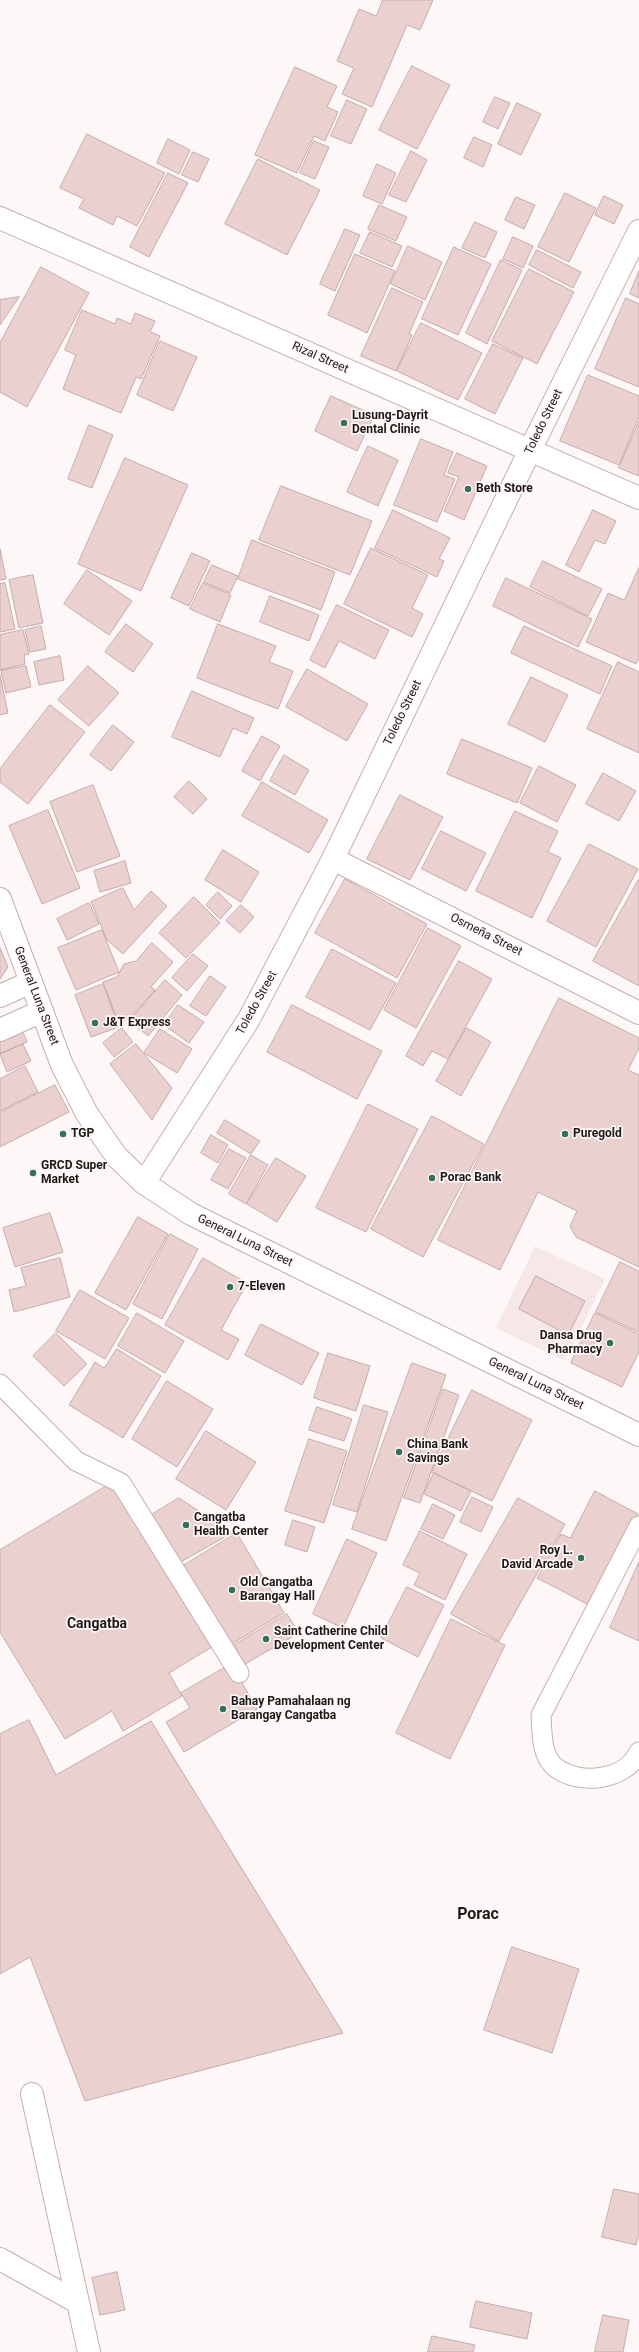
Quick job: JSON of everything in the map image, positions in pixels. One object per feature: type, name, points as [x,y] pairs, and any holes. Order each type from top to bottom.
[{"type":"street","name":"Rizal Street","points":[[0,218],[639,498]]},
{"type":"street","name":"Toledo Street","points":[[144,1183],[249,1019],[333,859],[530,450],[639,231]]},
{"type":"street","name":"Osmeña Street","points":[[333,859],[639,1013]]},
{"type":"street","name":"General Luna Street","points":[[0,899],[62,1065],[87,1114],[117,1158],[144,1183],[191,1214],[639,1435]]},
{"type":"street","points":[[0,996],[31,982]]},
{"type":"street","points":[[0,1030],[42,1011]]},
{"type":"street","points":[[32,2094],[89,2352]]},
{"type":"street","points":[[0,2259],[77,2302]]},
{"type":"lane","points":[[0,1384],[76,1461],[121,1482],[239,1673]]},
{"type":"lane","points":[[639,1526],[542,1715],[542,1744],[554,1767],[576,1778],[599,1778],[621,1772],[639,1752]]},
{"type":"shaded area","points":[[535,1246],[605,1279],[565,1361],[496,1328]]},
{"type":"building","points":[[383,0],[433,0],[420,30],[407,25],[372,107],[342,94],[354,68],[337,61],[359,9],[376,16]]},
{"type":"building","points":[[412,66],[450,85],[417,149],[379,130]]},
{"type":"building","points":[[295,67],[337,86],[327,107],[338,112],[325,141],[314,136],[297,173],[255,155]]},
{"type":"building","points":[[495,97],[510,103],[498,129],[483,122]]},
{"type":"building","points":[[347,100],[367,109],[351,144],[331,136]]},
{"type":"building","points":[[517,103],[541,114],[521,155],[498,144]]},
{"type":"building","points":[[87,134],[165,173],[137,226],[117,216],[113,225],[79,208],[84,199],[60,188]]},
{"type":"building","points":[[474,137],[492,145],[483,167],[464,158]]},
{"type":"building","points":[[168,139],[190,150],[179,174],[157,163]]},
{"type":"building","points":[[314,141],[329,147],[315,179],[300,173]]},
{"type":"building","points":[[411,151],[427,160],[406,202],[389,195]]},
{"type":"building","points":[[193,152],[209,159],[198,182],[182,175]]},
{"type":"building","points":[[258,159],[320,190],[287,255],[225,224]]},
{"type":"building","points":[[377,164],[396,173],[382,204],[363,196]]},
{"type":"building","points":[[168,173],[188,183],[149,257],[130,247]]},
{"type":"building","points":[[565,193],[596,208],[569,262],[538,247]]},
{"type":"building","points":[[604,196],[623,205],[614,224],[595,215]]},
{"type":"building","points":[[516,197],[535,205],[524,229],[505,220]]},
{"type":"building","points":[[379,205],[407,217],[396,241],[368,229]]},
{"type":"building","points":[[475,222],[497,232],[485,258],[462,248]]},
{"type":"building","points":[[345,229],[360,235],[335,291],[320,284]]},
{"type":"building","points":[[370,232],[402,246],[392,267],[360,253]]},
{"type":"building","points":[[513,237],[533,246],[523,268],[503,259]]},
{"type":"building","points":[[408,246],[442,262],[425,300],[391,284]]},
{"type":"building","points":[[454,247],[491,264],[458,335],[422,319]]},
{"type":"building","points":[[537,250],[581,272],[573,288],[529,265]]},
{"type":"building","points":[[355,254],[395,271],[367,333],[328,315]]},
{"type":"building","points":[[501,260],[522,270],[487,344],[466,333]]},
{"type":"building","points":[[41,267],[89,293],[27,407],[0,392],[0,343]]},
{"type":"building","points":[[529,269],[574,292],[537,364],[492,341]]},
{"type":"building","points":[[639,271],[639,298],[630,294]]},
{"type":"building","points":[[392,288],[423,302],[409,334],[412,335],[396,371],[361,356]]},
{"type":"building","points":[[19,297],[0,325],[0,300]]},
{"type":"building","points":[[626,298],[639,304],[639,387],[595,369]]},
{"type":"building","points":[[82,310],[115,324],[117,318],[131,324],[135,313],[155,321],[150,332],[160,336],[141,379],[136,377],[121,413],[63,389],[76,355],[65,350]]},
{"type":"building","points":[[421,323],[482,353],[458,400],[397,371]]},
{"type":"building","points":[[160,341],[197,357],[173,411],[137,395]]},
{"type":"building","points":[[493,344],[523,358],[495,414],[465,399]]},
{"type":"building","points":[[588,375],[639,396],[639,417],[619,465],[560,441]]},
{"type":"building","name":"Lusung-Dayrit Dental Clinic","points":[[331,396],[374,415],[357,451],[315,431]]},
{"type":"building","points":[[639,422],[639,476],[619,468]]},
{"type":"building","points":[[89,425],[113,435],[92,488],[68,479]]},
{"type":"building","points":[[421,439],[453,452],[444,475],[455,479],[437,522],[394,505]]},
{"type":"building","points":[[368,446],[398,460],[378,506],[347,492]]},
{"type":"building","points":[[457,453],[487,466],[464,520],[444,511],[459,477],[448,473]]},
{"type":"building","points":[[125,458],[188,485],[141,591],[78,564]]},
{"type":"building","points":[[281,486],[372,521],[350,575],[259,540]]},
{"type":"building","points":[[393,510],[450,538],[439,559],[444,561],[437,577],[375,548]]},
{"type":"building","points":[[593,510],[616,521],[605,544],[595,540],[579,572],[566,565]]},
{"type":"building","points":[[252,540],[335,572],[321,610],[238,579]]},
{"type":"building","points":[[371,548],[428,575],[412,608],[423,614],[412,637],[344,604]]},
{"type":"building","points":[[0,549],[6,579],[0,580]]},
{"type":"building","points":[[192,553],[210,561],[189,606],[171,598]]},
{"type":"building","points":[[543,561],[602,589],[588,616],[530,587]]},
{"type":"building","points":[[212,565],[238,576],[230,593],[204,582]]},
{"type":"building","points":[[639,568],[639,658],[636,664],[586,642],[608,593],[624,600]]},
{"type":"building","points":[[87,570],[132,601],[109,635],[64,604]]},
{"type":"building","points":[[33,575],[43,623],[19,628],[9,580]]},
{"type":"building","points":[[506,578],[592,619],[578,647],[493,606]]},
{"type":"building","points":[[5,583],[15,629],[0,632],[0,584]]},
{"type":"building","points":[[203,583],[231,595],[220,622],[190,609]]},
{"type":"building","points":[[270,596],[319,615],[309,641],[260,622]]},
{"type":"building","points":[[337,605],[389,630],[375,659],[339,641],[325,668],[310,660]]},
{"type":"building","points":[[126,624],[153,644],[133,672],[105,652]]},
{"type":"building","points":[[218,624],[276,646],[269,662],[293,671],[278,709],[197,678]]},
{"type":"building","points":[[41,626],[46,649],[30,652],[25,630]]},
{"type":"building","points":[[524,626],[612,666],[600,694],[511,653]]},
{"type":"building","points":[[23,630],[29,654],[24,655],[25,664],[0,670],[0,635]]},
{"type":"building","points":[[60,656],[64,680],[39,685],[34,662]]},
{"type":"building","points":[[618,662],[639,672],[639,753],[587,729]]},
{"type":"building","points":[[26,666],[31,687],[6,693],[1,671]]},
{"type":"building","points":[[88,666],[119,693],[89,726],[58,700]]},
{"type":"building","points":[[307,669],[368,704],[347,741],[286,707]]},
{"type":"building","points":[[0,675],[8,713],[0,715]]},
{"type":"building","points":[[531,677],[568,695],[545,742],[508,724]]},
{"type":"building","points":[[192,691],[254,718],[247,734],[233,728],[220,757],[172,737]]},
{"type":"building","points":[[50,705],[85,732],[28,804],[0,782],[0,769]]},
{"type":"building","points":[[113,725],[134,742],[111,771],[90,755]]},
{"type":"building","points":[[262,736],[280,746],[260,781],[242,771]]},
{"type":"building","points":[[462,739],[532,768],[517,803],[447,774]]},
{"type":"building","points":[[284,755],[309,770],[295,795],[270,781]]},
{"type":"building","points":[[539,766],[576,785],[557,822],[520,803]]},
{"type":"building","points":[[603,773],[636,791],[619,821],[586,804]]},
{"type":"building","points":[[189,781],[207,799],[193,814],[174,797]]},
{"type":"building","points":[[262,782],[328,820],[309,853],[242,816]]},
{"type":"building","points":[[93,785],[120,856],[77,872],[50,802]]},
{"type":"building","points":[[400,795],[443,817],[410,880],[367,859]]},
{"type":"building","points":[[48,810],[80,888],[42,904],[9,826]]},
{"type":"building","points":[[515,811],[558,831],[548,852],[561,858],[532,918],[476,891]]},
{"type":"building","points":[[441,831],[486,853],[466,891],[422,869]]},
{"type":"building","points":[[589,844],[638,869],[596,947],[547,921]]},
{"type":"building","points":[[223,850],[259,872],[241,902],[205,880]]},
{"type":"building","points":[[125,861],[131,883],[100,892],[94,871]]},
{"type":"building","points":[[345,879],[427,924],[397,978],[315,933]]},
{"type":"building","points":[[639,879],[639,986],[593,961]]},
{"type":"building","points":[[123,888],[134,910],[151,891],[167,906],[123,954],[107,940],[91,902]]},
{"type":"building","points":[[218,892],[232,906],[220,919],[206,905]]},
{"type":"building","points":[[194,897],[220,923],[186,958],[159,933]]},
{"type":"building","points":[[89,903],[99,924],[67,940],[57,919]]},
{"type":"building","points":[[241,905],[254,917],[240,933],[226,921]]},
{"type":"building","points":[[428,928],[461,946],[416,1028],[384,1010]]},
{"type":"building","points":[[102,930],[119,972],[76,990],[58,948]]},
{"type":"building","points":[[152,943],[173,962],[151,987],[155,990],[133,1015],[119,1024],[103,982],[117,977],[124,964],[136,961]]},
{"type":"building","points":[[0,948],[8,967],[0,979]]},
{"type":"building","points":[[332,949],[396,983],[370,1030],[306,997]]},
{"type":"building","points":[[193,954],[208,966],[187,991],[172,978]]},
{"type":"building","points":[[459,961],[492,979],[448,1059],[432,1051],[423,1066],[406,1056]]},
{"type":"building","points":[[210,976],[226,987],[206,1016],[190,1006]]},
{"type":"building","points":[[165,980],[182,995],[148,1036],[130,1021]]},
{"type":"building","points":[[103,984],[119,1027],[91,1037],[75,995]]},
{"type":"building","name":"Puregold","points":[[559,998],[639,1038],[639,1048],[628,1070],[639,1075],[639,1267],[576,1237],[570,1226],[577,1211],[538,1192],[500,1270],[438,1240]]},
{"type":"building","points":[[178,1005],[204,1022],[189,1043],[164,1025]]},
{"type":"building","points":[[292,1005],[382,1051],[357,1099],[267,1052]]},
{"type":"building","points":[[19,1023],[27,1042],[0,1054],[0,1032]]},
{"type":"building","points":[[122,1028],[133,1042],[114,1057],[103,1043]]},
{"type":"building","points":[[467,1028],[491,1042],[461,1096],[436,1081]]},
{"type":"building","points":[[160,1029],[192,1049],[177,1073],[144,1053]]},
{"type":"building","points":[[23,1044],[31,1061],[7,1072],[0,1054]]},
{"type":"building","points":[[136,1044],[172,1088],[152,1120],[110,1064]]},
{"type":"building","points":[[25,1066],[38,1092],[0,1111],[0,1079]]},
{"type":"building","points":[[55,1085],[69,1112],[0,1147],[0,1113]]},
{"type":"building","points":[[368,1104],[418,1129],[366,1232],[316,1208]]},
{"type":"building","name":"Porac Bank","points":[[432,1116],[484,1144],[423,1257],[371,1229]]},
{"type":"building","points":[[225,1120],[260,1141],[251,1154],[217,1133]]},
{"type":"building","points":[[211,1135],[228,1145],[218,1163],[201,1153]]},
{"type":"building","points":[[229,1149],[246,1158],[228,1189],[211,1180]]},
{"type":"building","points":[[251,1155],[268,1165],[246,1204],[229,1194]]},
{"type":"building","points":[[276,1158],[306,1176],[277,1222],[247,1204]]},
{"type":"building","points":[[50,1213],[63,1252],[15,1267],[3,1228]]},
{"type":"building","points":[[138,1217],[168,1234],[126,1310],[95,1293]]},
{"type":"building","points":[[170,1234],[198,1249],[162,1319],[133,1304]]},
{"type":"building","points":[[60,1258],[70,1297],[14,1312],[9,1290],[26,1286],[21,1268]]},
{"type":"building","points":[[203,1258],[247,1283],[221,1330],[239,1339],[228,1360],[165,1325]]},
{"type":"building","points":[[620,1262],[639,1271],[639,1332],[596,1312]]},
{"type":"building","points":[[536,1276],[585,1301],[568,1335],[519,1309]]},
{"type":"building","points":[[80,1290],[129,1318],[105,1359],[56,1331]]},
{"type":"building","points":[[137,1313],[184,1341],[165,1373],[118,1346]]},
{"type":"building","name":"Dansa Drug Pharmacy","points":[[595,1313],[639,1334],[639,1352],[622,1387],[571,1363]]},
{"type":"building","points":[[261,1324],[319,1353],[302,1385],[245,1355]]},
{"type":"building","points":[[56,1333],[87,1364],[64,1386],[33,1356]]},
{"type":"building","points":[[117,1349],[161,1376],[123,1438],[69,1405],[95,1362],[104,1368]]},
{"type":"building","points":[[328,1353],[370,1366],[356,1411],[314,1398]]},
{"type":"building","name":"China Bank Savings","points":[[412,1363],[446,1375],[386,1541],[352,1529]]},
{"type":"building","points":[[167,1381],[213,1409],[177,1467],[132,1439]]},
{"type":"building","points":[[443,1389],[459,1395],[420,1503],[404,1498]]},
{"type":"building","points":[[472,1390],[532,1420],[492,1501],[432,1472]]},
{"type":"building","points":[[364,1405],[388,1412],[357,1512],[333,1505]]},
{"type":"building","points":[[317,1407],[352,1419],[344,1441],[309,1430]]},
{"type":"building","points":[[206,1431],[256,1462],[226,1510],[176,1479]]},
{"type":"building","points":[[309,1439],[347,1451],[324,1523],[285,1511]]},
{"type":"building","points":[[434,1473],[471,1491],[461,1511],[424,1494]]},
{"type":"building","points":[[115,1481],[215,1645],[169,1673],[182,1696],[123,1731],[112,1711],[65,1739],[0,1632],[0,1550]]},
{"type":"building","name":"Roy L. David Arcade","points":[[595,1491],[638,1514],[589,1605],[537,1578],[561,1534],[570,1538]]},
{"type":"building","points":[[472,1497],[493,1507],[481,1532],[460,1522]]},
{"type":"building","name":"Cangatba Health Center","points":[[179,1498],[232,1533],[177,1564],[148,1517]]},
{"type":"building","points":[[518,1498],[565,1524],[499,1641],[451,1614]]},
{"type":"building","points":[[433,1504],[455,1515],[443,1539],[421,1529]]},
{"type":"building","points":[[293,1520],[315,1527],[307,1552],[285,1545]]},
{"type":"building","points":[[420,1531],[467,1554],[445,1600],[414,1585],[420,1573],[403,1565]]},
{"type":"building","name":"Old Cangatba Barangay Hall","points":[[237,1533],[284,1613],[228,1646],[181,1567]]},
{"type":"building","points":[[347,1539],[377,1553],[343,1628],[313,1614]]},
{"type":"building","points":[[639,1562],[639,1641],[610,1628]]},
{"type":"building","points":[[407,1587],[444,1605],[418,1657],[381,1638]]},
{"type":"building","name":"Saint Catherine Child Development Center","points":[[287,1614],[299,1633],[245,1664],[234,1645]]},
{"type":"building","points":[[451,1619],[505,1645],[450,1759],[396,1733]]},
{"type":"building","name":"Bahay Pamahalaan ng Barangay Cangatba","points":[[231,1664],[257,1709],[184,1752],[166,1722],[190,1708],[181,1693]]},
{"type":"building","points":[[29,1720],[56,1775],[151,1721],[343,2033],[85,2101],[30,1957],[0,1974],[0,1734]]},
{"type":"building","points":[[512,1947],[579,1969],[552,2053],[484,2030]]},
{"type":"building","points":[[614,2189],[639,2194],[639,2234],[636,2245],[602,2237]]},
{"type":"building","points":[[117,2272],[125,2310],[100,2315],[92,2278]]},
{"type":"building","points":[[476,2301],[532,2313],[527,2339],[470,2327]]},
{"type":"building","points":[[603,2315],[629,2320],[623,2352],[595,2352]]},
{"type":"building","points":[[432,2336],[475,2345],[473,2352],[428,2352]]},
{"type":"place","name":"Lusung-Dayrit Dental Clinic","points":[[344,423]]},
{"type":"place","name":"Beth Store","points":[[468,489]]},
{"type":"place","name":"J&T Express","points":[[95,1023]]},
{"type":"place","name":"TGP","points":[[63,1134]]},
{"type":"place","name":"Puregold","points":[[565,1134]]},
{"type":"place","name":"GRCD Super Market","points":[[33,1173]]},
{"type":"place","name":"Porac Bank","points":[[432,1178]]},
{"type":"place","name":"7-Eleven","points":[[230,1287]]},
{"type":"place","name":"Dansa Drug Pharmacy","points":[[610,1343]]},
{"type":"place","name":"China Bank Savings","points":[[399,1452]]},
{"type":"place","name":"Cangatba Health Center","points":[[186,1525]]},
{"type":"place","name":"Roy L. David Arcade","points":[[581,1558]]},
{"type":"place","name":"Old Cangatba Barangay Hall","points":[[232,1590]]},
{"type":"place","name":"Saint Catherine Child Development Center","points":[[266,1639]]},
{"type":"place","name":"Bahay Pamahalaan ng Barangay Cangatba","points":[[223,1709]]},
{"type":"district","name":"Cangatba","points":[[97,1624]]},
{"type":"district","name":"Porac","points":[[478,1915]]}]
